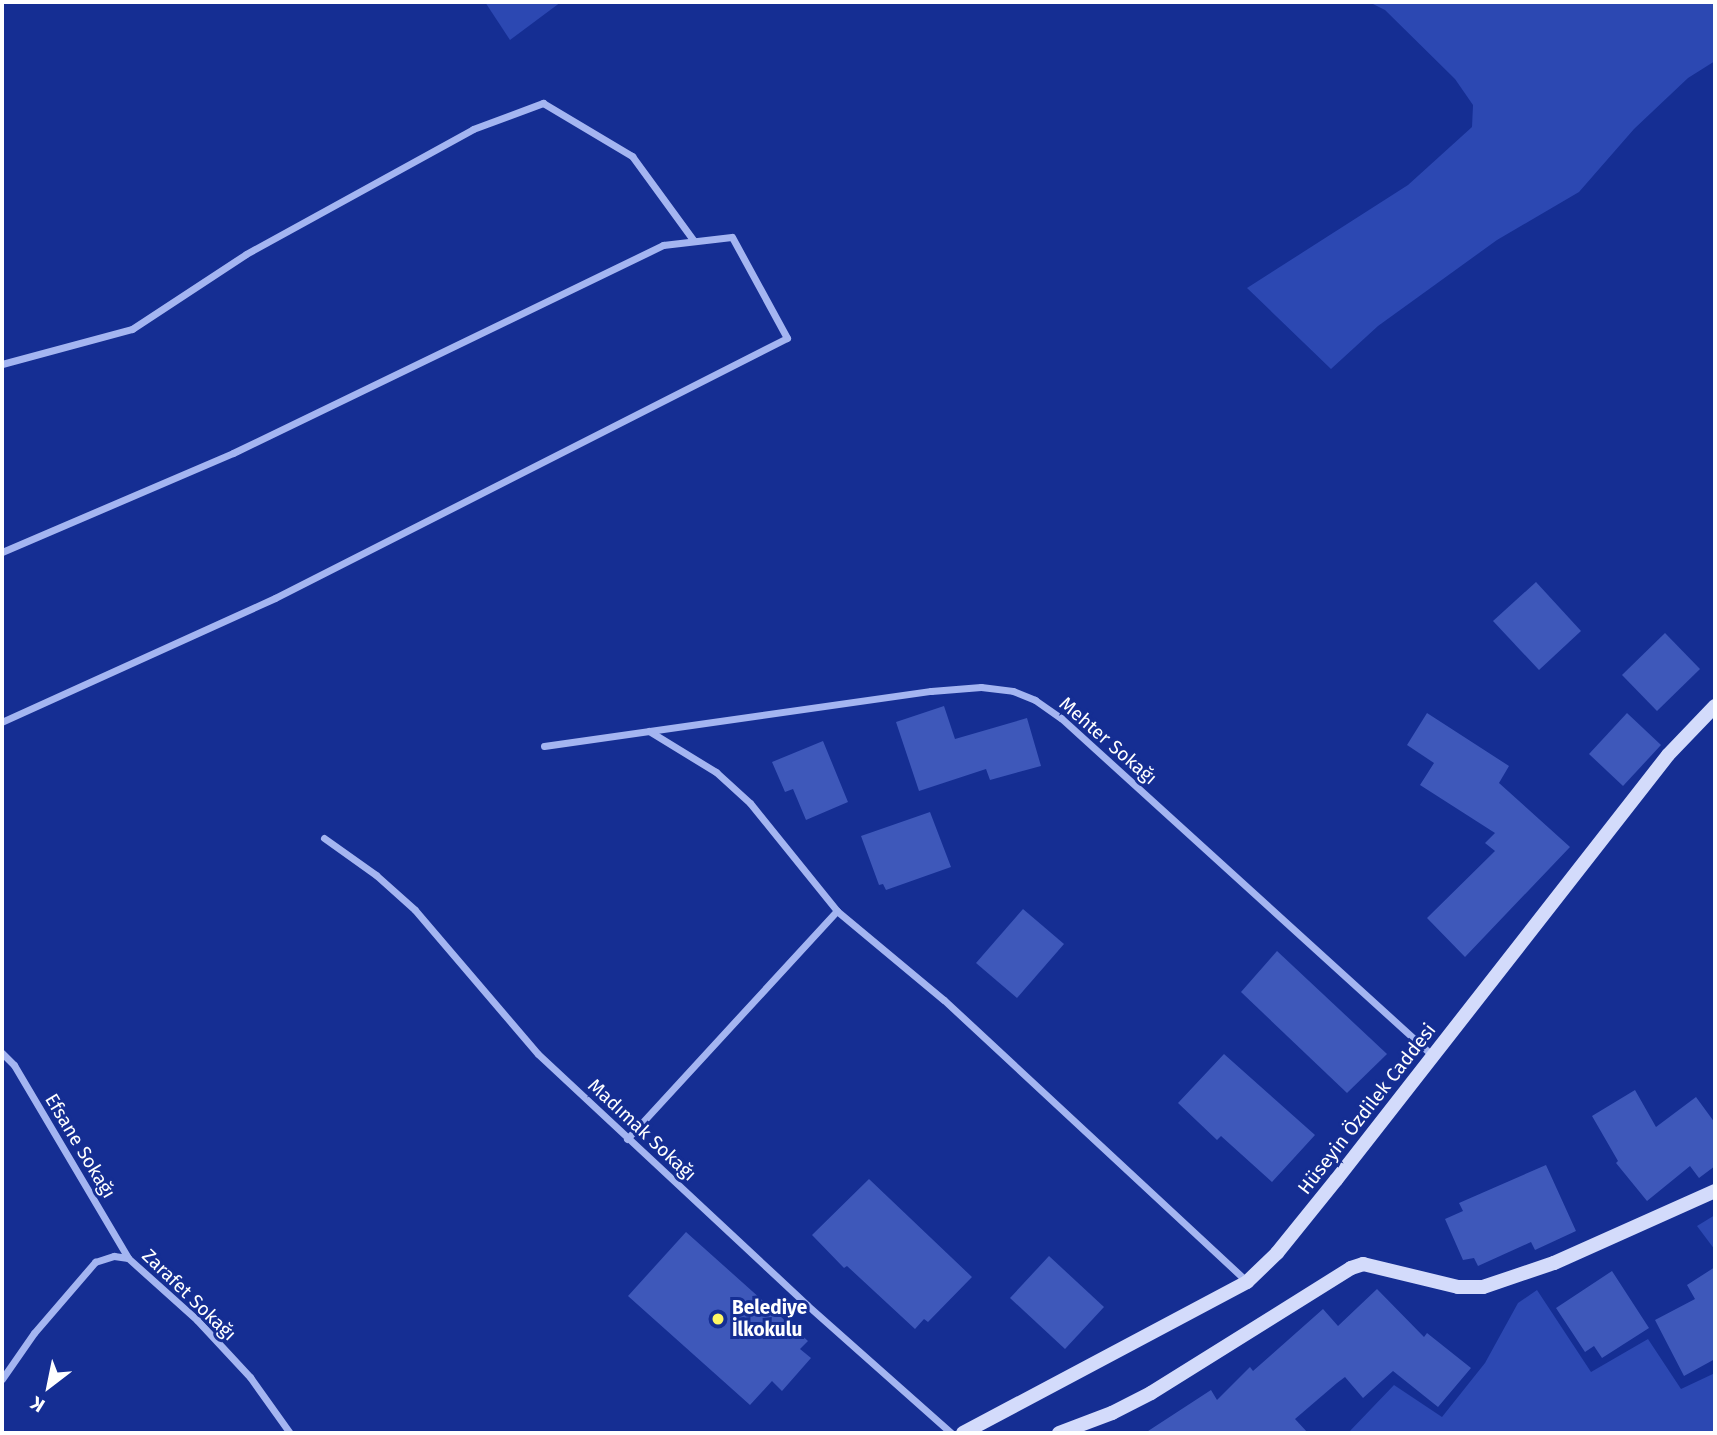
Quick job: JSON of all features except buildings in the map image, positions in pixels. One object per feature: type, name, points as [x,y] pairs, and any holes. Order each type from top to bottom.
[{"type":"street","points":[[2,364],[132,329],[246,254],[473,129],[543,103],[632,156],[694,241]]},
{"type":"street","points":[[2,552],[233,453],[663,245],[732,237],[788,338],[275,598],[2,722]]},
{"type":"street","name":"Mehter Sokağı","points":[[544,746],[930,691],[981,687],[1013,691],[1035,700],[1061,718],[1433,1056]]},
{"type":"street","name":"Hüseyin Özdilek Caddesi","points":[[963,1433],[1247,1282],[1277,1253],[1668,755],[1715,706]]},
{"type":"street","points":[[649,731],[716,772],[750,803],[837,911],[944,1000],[1247,1282]]},
{"type":"street","name":"Madımak Sokağı","points":[[324,838],[376,875],[415,910],[538,1054],[627,1139],[951,1433]]},
{"type":"street","points":[[627,1139],[837,911]]},
{"type":"street","name":"Efsane Sokağı","points":[[2,1054],[14,1065],[128,1258]]},
{"type":"street","points":[[1059,1433],[1112,1413],[1151,1393],[1351,1268],[1363,1264],[1458,1287],[1483,1287],[1576,1254],[1715,1191]]},
{"type":"street","name":"Zarafet Sokağı","points":[[2,1379],[34,1333],[94,1262],[114,1256],[128,1258],[206,1330],[250,1377],[290,1433]]},
{"type":"shaded area","points":[[485,2],[561,2],[510,40]]},
{"type":"shaded area","points":[[1369,2],[1715,2],[1715,61],[1688,78],[1634,129],[1579,192],[1497,240],[1378,326],[1331,369],[1247,288],[1408,185],[1472,127],[1473,105],[1455,79],[1385,10]]},
{"type":"shaded area","points":[[1715,1215],[1715,1250],[1697,1226]]},
{"type":"shaded area","points":[[1537,1290],[1591,1372],[1648,1339],[1681,1389],[1715,1373],[1715,1433],[1348,1433],[1394,1385],[1442,1417],[1485,1363],[1518,1303]]},
{"type":"place","name":"Belediye İlkokulu","points":[[718,1319]]}]
